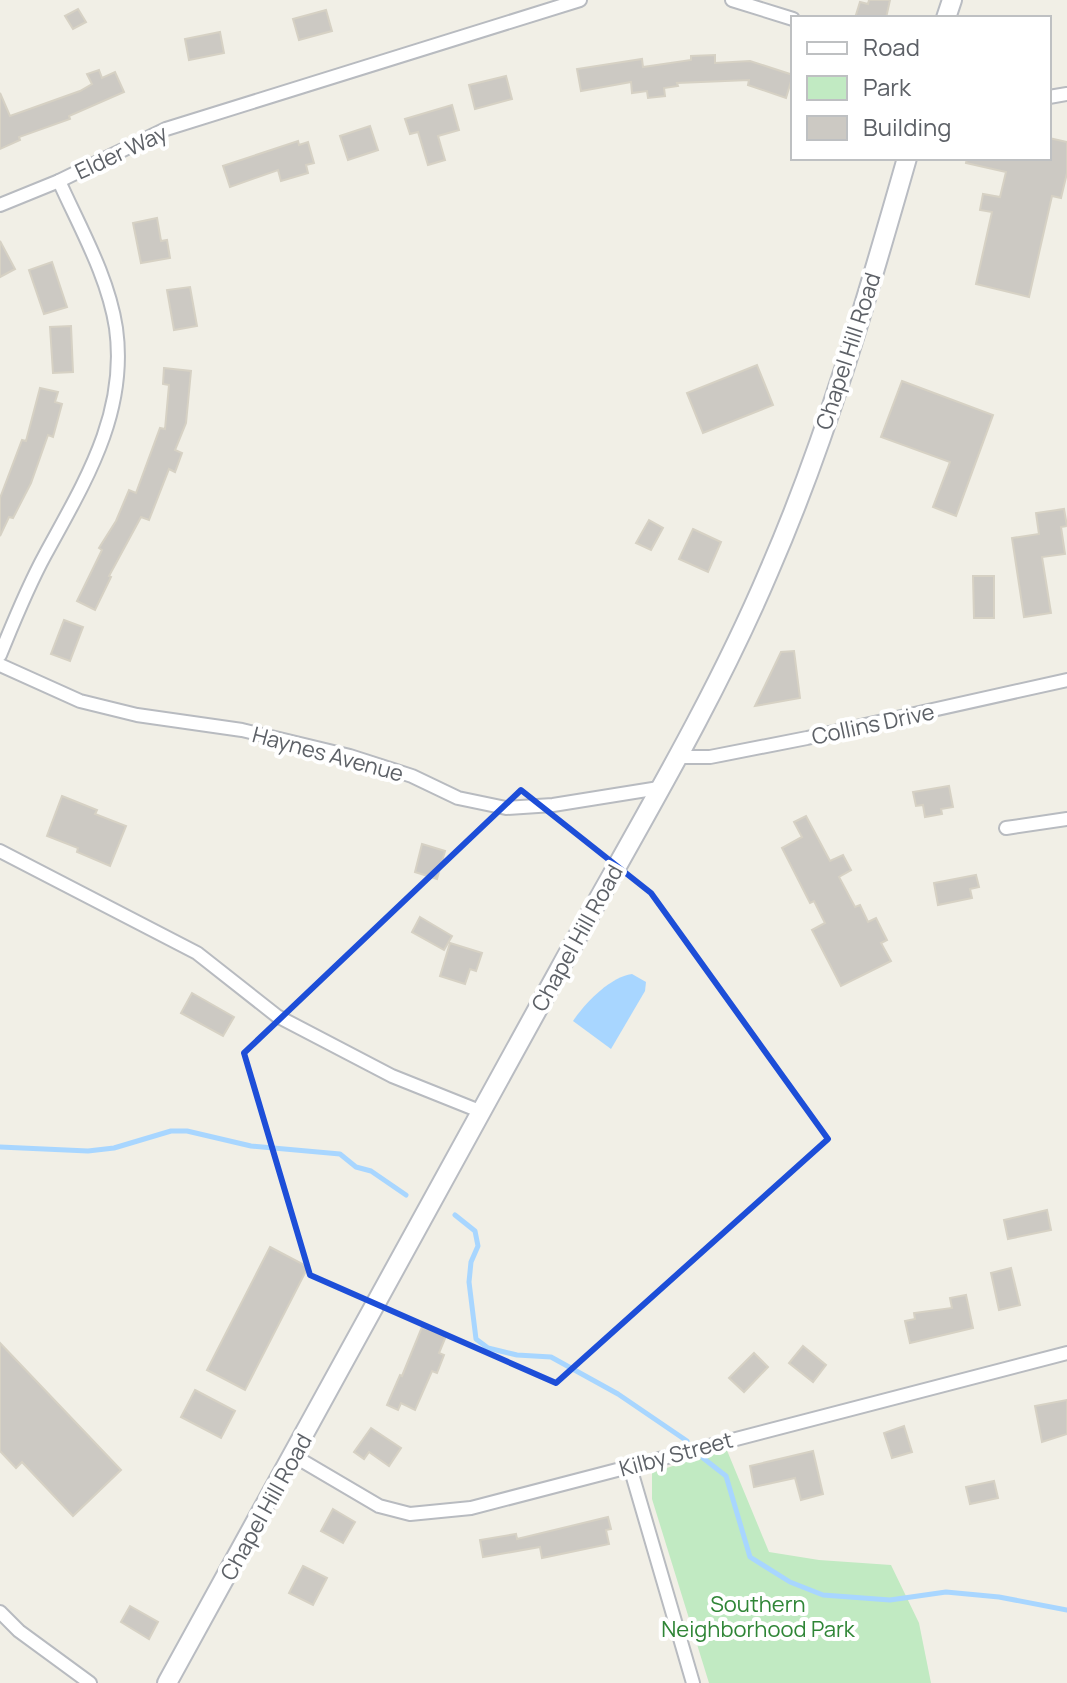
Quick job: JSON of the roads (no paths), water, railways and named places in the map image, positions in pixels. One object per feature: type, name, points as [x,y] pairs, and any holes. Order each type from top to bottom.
[{"type":"main road","name":"Chapel Hill Road","points":[[167,1683],[677,757],[751,612],[788,525],[853,341],[906,160]]},
{"type":"street","name":"Elder Way","points":[[0,655],[23,600],[93,462],[114,406],[118,358],[116,326],[107,290],[59,181],[166,129],[580,0]]},
{"type":"street","points":[[732,0],[791,18]]},
{"type":"street","points":[[0,205],[59,181]]},
{"type":"street","name":"Haynes Avenue","points":[[0,665],[80,701],[137,715],[242,730],[350,756],[412,776],[458,798],[506,808],[553,805],[659,788]]},
{"type":"street","name":"Collins Drive","points":[[677,757],[710,757],[795,741],[1067,680]]},
{"type":"street","points":[[1006,828],[1067,819]]},
{"type":"street","points":[[0,851],[197,953],[277,1016],[392,1076],[482,1112]]},
{"type":"street","name":"Kilby Street","points":[[294,1456],[379,1506],[410,1514],[471,1508],[1067,1353]]},
{"type":"street","points":[[630,1467],[693,1683]]},
{"type":"street","points":[[0,1612],[29,1639],[90,1683]]},
{"type":"water","points":[[632,974],[646,982],[645,991],[611,1049],[573,1021],[599,992],[615,980]]},
{"type":"waterway","points":[[0,1147],[88,1151],[114,1148],[171,1131],[187,1131],[251,1146],[340,1154],[356,1167],[371,1171],[406,1195]]},
{"type":"waterway","points":[[455,1215],[475,1231],[478,1246],[471,1262],[469,1282],[476,1339],[488,1348],[517,1355],[551,1357],[618,1394],[687,1441]]},
{"type":"waterway","points":[[703,1458],[726,1476],[750,1557],[790,1582],[823,1595],[890,1600],[946,1592],[999,1597],[1067,1610]]},
{"type":"park label","name":"Southern Neighborhood Park","points":[[758,1616]]}]
